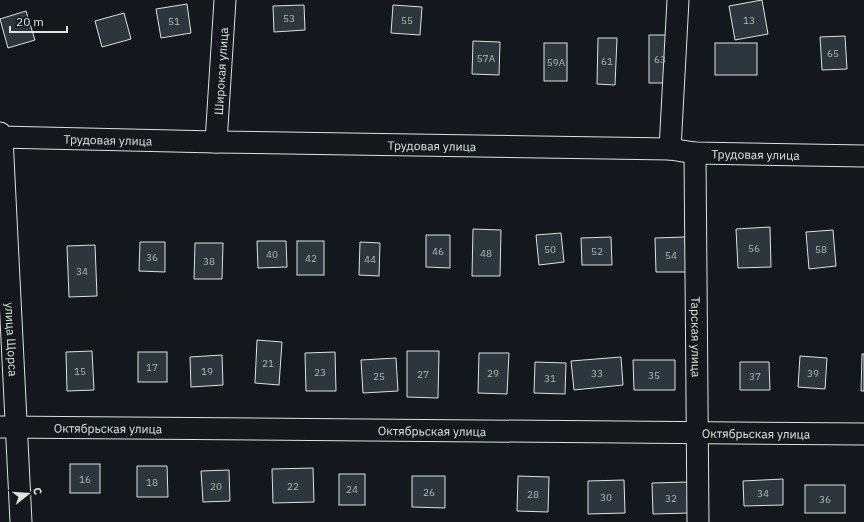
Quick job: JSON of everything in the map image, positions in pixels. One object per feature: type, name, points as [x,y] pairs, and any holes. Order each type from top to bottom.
[{"type":"street","name":"Широкая улица","points":[[216,142],[225,0]]},
{"type":"street","points":[[670,149],[678,0]]},
{"type":"street","name":"Трудовая улица","points":[[1,136],[216,142],[670,149],[695,153],[864,156]]},
{"type":"street","name":"улица Щорса","points":[[1,136],[9,427],[21,522]]},
{"type":"street","name":"Тарская улица","points":[[695,153],[698,522]]},
{"type":"street","name":"Октябрьская улица","points":[[9,427],[864,434]]},
{"type":"building","points":[[762,0],[768,34],[735,40],[729,6]]},
{"type":"building","points":[[187,4],[191,33],[161,38],[156,9]]},
{"type":"building","points":[[304,5],[305,30],[274,32],[273,6]]},
{"type":"building","points":[[393,5],[422,7],[420,35],[391,33]]},
{"type":"building","points":[[26,11],[35,40],[8,48],[0,19]]},
{"type":"building","points":[[124,13],[131,39],[102,47],[95,21]]},
{"type":"building","points":[[649,35],[671,35],[672,83],[649,83]]},
{"type":"building","points":[[845,36],[847,69],[822,70],[820,37]]},
{"type":"building","points":[[598,38],[617,38],[615,85],[597,84]]},
{"type":"building","points":[[473,41],[500,42],[499,75],[472,74]]},
{"type":"building","points":[[544,43],[567,43],[567,81],[544,81]]},
{"type":"building","points":[[715,43],[757,43],[757,75],[715,75]]},
{"type":"building","points":[[770,227],[771,267],[738,268],[736,229]]},
{"type":"building","points":[[473,229],[501,230],[500,276],[472,276]]},
{"type":"building","points":[[833,230],[836,266],[809,269],[806,232]]},
{"type":"building","points":[[561,233],[564,262],[539,265],[536,235]]},
{"type":"building","points":[[426,235],[450,235],[450,268],[426,267]]},
{"type":"building","points":[[611,237],[612,265],[582,265],[581,238]]},
{"type":"building","points":[[685,237],[686,272],[656,272],[655,238]]},
{"type":"building","points":[[257,241],[286,241],[287,267],[258,268]]},
{"type":"building","points":[[297,241],[324,241],[324,275],[297,275]]},
{"type":"building","points":[[140,242],[165,242],[165,272],[139,271]]},
{"type":"building","points":[[360,242],[380,243],[379,276],[359,275]]},
{"type":"building","points":[[195,243],[223,243],[222,279],[194,279]]},
{"type":"building","points":[[95,245],[97,296],[69,297],[67,246]]},
{"type":"building","points":[[257,340],[282,342],[279,385],[255,383]]},
{"type":"building","points":[[92,351],[94,390],[67,391],[66,352]]},
{"type":"building","points":[[407,351],[439,351],[438,398],[407,397]]},
{"type":"building","points":[[138,352],[167,352],[167,382],[138,382]]},
{"type":"building","points":[[335,352],[336,391],[306,391],[305,353]]},
{"type":"building","points":[[479,353],[509,353],[507,394],[478,393]]},
{"type":"building","points":[[862,354],[864,354],[864,391],[861,391]]},
{"type":"building","points":[[222,355],[223,385],[191,387],[190,357]]},
{"type":"building","points":[[800,356],[827,358],[825,389],[798,387]]},
{"type":"building","points":[[621,357],[623,385],[574,390],[571,361]]},
{"type":"building","points":[[396,358],[398,391],[363,393],[361,360]]},
{"type":"building","points":[[633,360],[675,360],[675,390],[634,390]]},
{"type":"building","points":[[535,362],[566,363],[565,394],[534,393]]},
{"type":"building","points":[[740,362],[769,362],[770,390],[740,390]]},
{"type":"building","points":[[70,464],[100,464],[100,493],[70,493]]},
{"type":"building","points":[[137,466],[167,466],[168,497],[137,497]]},
{"type":"building","points":[[313,468],[314,502],[273,503],[272,469]]},
{"type":"building","points":[[229,470],[230,501],[203,502],[201,471]]},
{"type":"building","points":[[339,474],[365,474],[365,505],[339,505]]},
{"type":"building","points":[[412,476],[445,476],[445,508],[412,507]]},
{"type":"building","points":[[518,476],[549,477],[548,512],[517,511]]},
{"type":"building","points":[[783,479],[783,505],[744,506],[743,481]]},
{"type":"building","points":[[624,480],[625,513],[588,514],[588,481]]},
{"type":"building","points":[[689,482],[689,513],[653,514],[652,483]]},
{"type":"building","points":[[805,485],[845,485],[845,513],[805,513]]}]
